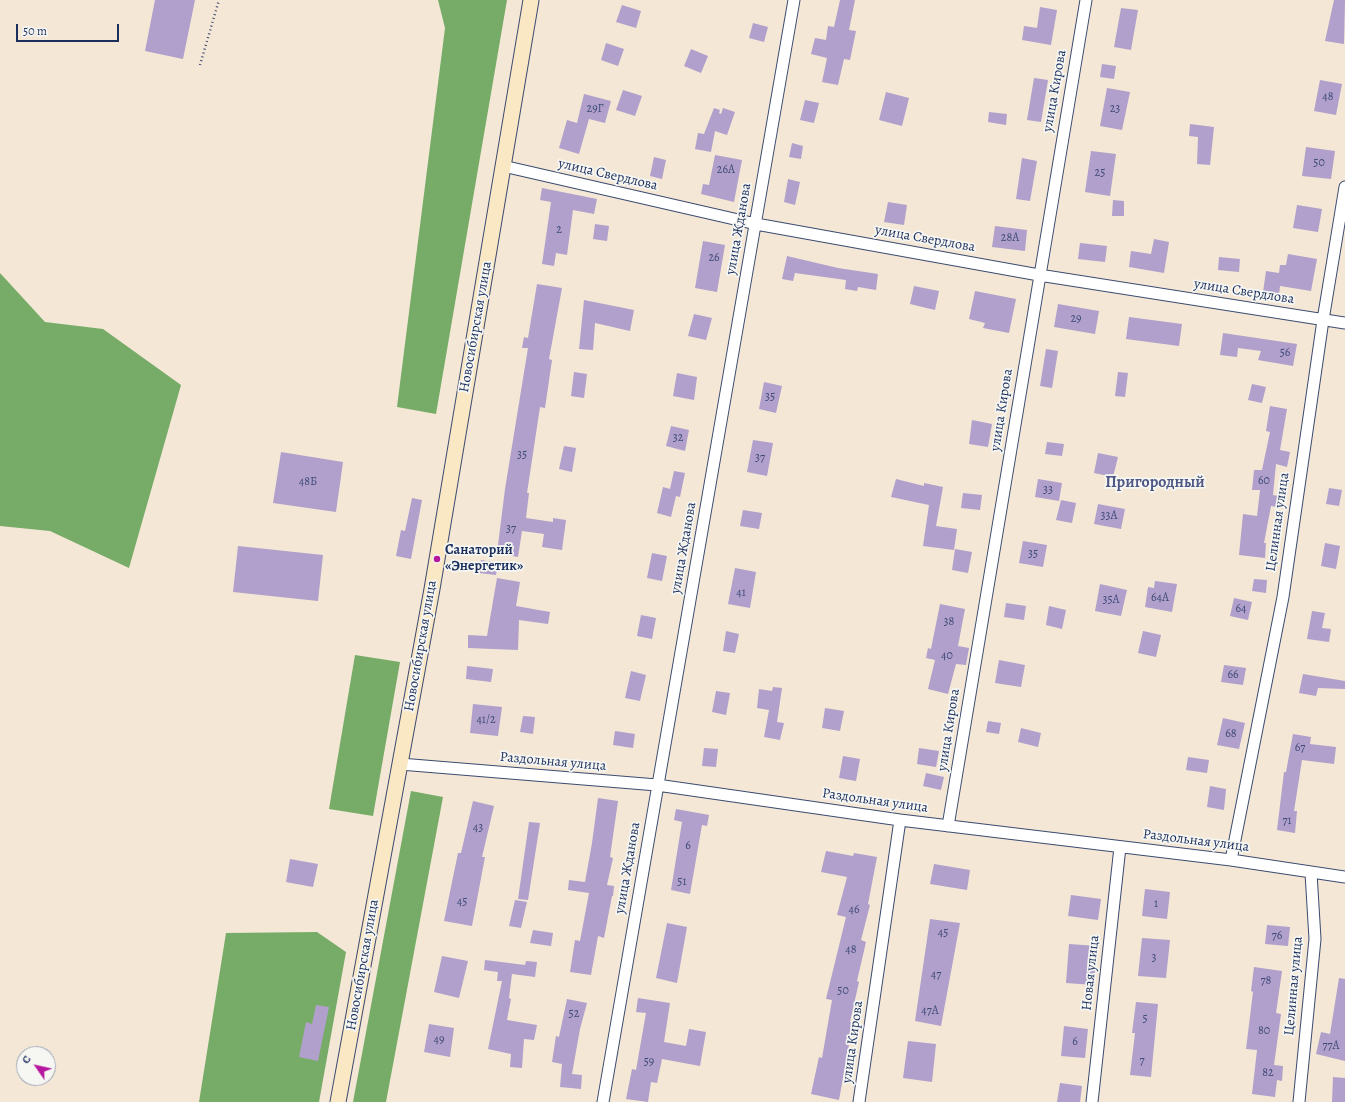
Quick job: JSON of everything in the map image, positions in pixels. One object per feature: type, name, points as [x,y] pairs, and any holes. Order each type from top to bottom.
[{"type":"street","name":"Новосибирская улица","points":[[338,1102],[400,764],[531,0]]},
{"type":"street","name":"улица Жданова","points":[[603,1102],[794,0]]},
{"type":"street","name":"улица Кирова","points":[[948,826],[1086,0]]},
{"type":"street","name":"улица Свердлова","points":[[503,166],[756,224],[1039,275],[1345,323]]},
{"type":"street","name":"Целинная улица","points":[[1231,860],[1283,597],[1323,320],[1345,187]]},
{"type":"street","name":"Раздольная улица","points":[[400,764],[657,786],[900,820],[1231,860],[1345,877]]},
{"type":"street","name":"улица Кирова","points":[[859,1102],[900,820]]},
{"type":"street","name":"Новая улица","points":[[1092,1102],[1120,847]]},
{"type":"street","name":"Целинная улица","points":[[1299,1102],[1314,939],[1311,873]]},
{"type":"path","points":[[200,65],[219,0]]},
{"type":"green space","points":[[438,0],[507,0],[436,414],[397,407],[445,28]]},
{"type":"green space","points":[[0,273],[45,322],[103,329],[181,385],[129,568],[50,531],[0,526]]},
{"type":"green space","points":[[355,655],[400,662],[373,816],[329,809]]},
{"type":"green space","points":[[411,791],[443,797],[386,1102],[353,1102]]},
{"type":"green space","points":[[317,932],[346,952],[319,1102],[199,1102],[226,933]]},
{"type":"building","points":[[155,0],[195,0],[183,59],[145,51]]},
{"type":"building","points":[[840,0],[855,0],[849,30],[856,31],[850,60],[844,59],[838,85],[822,82],[827,58],[811,54],[815,38],[826,40],[828,26],[834,27]]},
{"type":"building","points":[[1334,0],[1345,0],[1344,44],[1325,41]]},
{"type":"building","points":[[622,5],[641,11],[636,28],[616,22]]},
{"type":"building","points":[[1040,7],[1057,10],[1051,45],[1022,40],[1024,26],[1037,28]]},
{"type":"building","points":[[1121,8],[1138,10],[1131,50],[1114,47]]},
{"type":"building","points":[[753,23],[768,27],[764,42],[749,38]]},
{"type":"building","points":[[606,43],[624,49],[618,66],[601,60]]},
{"type":"building","points":[[691,49],[708,56],[701,73],[684,66]]},
{"type":"building","points":[[1102,64],[1116,66],[1114,79],[1100,77]]},
{"type":"building","points":[[1034,78],[1048,80],[1041,122],[1027,120]]},
{"type":"building","points":[[1320,80],[1342,84],[1336,115],[1314,111]]},
{"type":"building","points":[[1107,88],[1130,92],[1122,130],[1100,126]]},
{"type":"building","points":[[623,90],[642,96],[635,116],[616,110]]},
{"type":"building","points":[[886,92],[909,98],[902,126],[879,120]]},
{"type":"building","points":[[584,94],[611,101],[605,123],[589,119],[579,154],[559,148],[567,120],[577,123]]},
{"type":"building","points":[[805,100],[819,103],[814,123],[800,120]]},
{"type":"building","points":[[714,108],[720,110],[719,113],[721,114],[723,108],[735,112],[727,135],[715,131],[711,152],[695,149],[698,133],[704,134]]},
{"type":"building","points":[[989,112],[1007,114],[1006,125],[988,122]]},
{"type":"building","points":[[1190,124],[1214,127],[1210,165],[1197,164],[1198,137],[1189,136]]},
{"type":"building","points":[[792,143],[803,146],[801,159],[789,157]]},
{"type":"building","points":[[1306,147],[1335,151],[1331,179],[1302,176]]},
{"type":"building","points":[[1091,151],[1116,154],[1110,196],[1085,192]]},
{"type":"building","points":[[715,155],[742,160],[734,202],[701,194],[703,184],[709,185]]},
{"type":"building","points":[[654,157],[666,160],[662,179],[650,176]]},
{"type":"building","points":[[1022,158],[1037,161],[1030,201],[1016,199]]},
{"type":"building","points":[[788,179],[800,182],[795,205],[784,202]]},
{"type":"building","points":[[542,188],[597,199],[594,214],[573,210],[567,255],[556,253],[554,266],[542,264],[551,202],[540,200]]},
{"type":"building","points":[[1113,200],[1124,201],[1124,216],[1112,216]]},
{"type":"building","points":[[888,202],[907,205],[904,225],[884,222]]},
{"type":"building","points":[[1297,205],[1322,209],[1318,232],[1293,228]]},
{"type":"building","points":[[595,224],[609,226],[607,241],[593,239]]},
{"type":"building","points":[[995,226],[1027,230],[1025,251],[992,247]]},
{"type":"building","points":[[1154,239],[1169,242],[1164,273],[1129,267],[1131,251],[1151,254]]},
{"type":"building","points":[[703,241],[725,245],[717,292],[695,288]]},
{"type":"building","points":[[1080,243],[1107,246],[1105,262],[1078,259]]},
{"type":"building","points":[[1288,254],[1317,259],[1311,291],[1280,286],[1279,295],[1263,292],[1266,271],[1279,273],[1280,265],[1286,265]]},
{"type":"building","points":[[787,256],[838,268],[878,274],[876,290],[858,287],[857,291],[845,289],[846,280],[795,273],[793,281],[782,279]]},
{"type":"building","points":[[1219,257],[1240,259],[1239,272],[1218,270]]},
{"type":"building","points":[[537,284],[562,288],[549,359],[552,360],[545,408],[540,407],[527,493],[529,493],[526,518],[553,522],[553,518],[566,520],[562,550],[542,547],[544,534],[522,531],[518,557],[497,553],[505,489],[528,348],[522,348],[524,337],[528,338]]},
{"type":"building","points":[[914,286],[939,291],[935,310],[910,304]]},
{"type":"building","points":[[975,291],[1016,299],[1009,333],[983,328],[985,323],[969,319]]},
{"type":"building","points":[[584,300],[634,310],[630,331],[595,323],[593,350],[579,349]]},
{"type":"building","points":[[1058,304],[1099,311],[1095,334],[1054,327]]},
{"type":"building","points":[[694,314],[712,318],[706,340],[688,336]]},
{"type":"building","points":[[1129,317],[1182,324],[1179,346],[1126,339]]},
{"type":"building","points":[[1223,333],[1297,344],[1293,366],[1258,360],[1261,351],[1238,348],[1237,357],[1220,355]]},
{"type":"building","points":[[1046,349],[1058,351],[1052,388],[1040,386]]},
{"type":"building","points":[[574,372],[587,374],[584,398],[571,396]]},
{"type":"building","points":[[1118,372],[1128,373],[1125,397],[1115,396]]},
{"type":"building","points":[[677,373],[697,377],[694,400],[673,396]]},
{"type":"building","points":[[764,382],[782,386],[776,413],[759,409]]},
{"type":"building","points":[[1252,384],[1266,387],[1262,403],[1248,400]]},
{"type":"building","points":[[1270,406],[1287,409],[1280,450],[1290,452],[1287,467],[1276,464],[1273,495],[1284,497],[1282,508],[1271,506],[1264,543],[1266,543],[1265,558],[1239,555],[1243,514],[1257,516],[1260,490],[1252,490],[1254,470],[1262,470],[1270,432],[1266,431]]},
{"type":"building","points":[[972,420],[992,424],[988,447],[969,444]]},
{"type":"building","points":[[671,426],[689,430],[685,451],[666,446]]},
{"type":"building","points":[[753,440],[773,443],[767,476],[747,472]]},
{"type":"building","points":[[1047,442],[1064,444],[1062,456],[1045,454]]},
{"type":"building","points":[[564,446],[576,448],[572,472],[559,469]]},
{"type":"building","points":[[281,452],[343,462],[336,512],[273,503]]},
{"type":"building","points":[[1098,453],[1118,457],[1113,477],[1094,473]]},
{"type":"building","points":[[674,471],[685,473],[680,497],[676,496],[671,517],[657,513],[663,487],[670,489]]},
{"type":"building","points":[[896,479],[924,486],[924,483],[943,487],[936,526],[957,529],[954,550],[923,546],[929,505],[891,497]]},
{"type":"building","points":[[1038,479],[1062,483],[1059,501],[1035,497]]},
{"type":"building","points":[[1329,488],[1342,490],[1339,506],[1326,504]]},
{"type":"building","points":[[963,493],[982,495],[980,510],[961,508]]},
{"type":"building","points":[[412,498],[422,500],[411,559],[396,556],[401,530],[405,531]]},
{"type":"building","points":[[1061,500],[1076,503],[1072,523],[1056,520]]},
{"type":"building","points":[[1098,504],[1125,509],[1121,529],[1094,524]]},
{"type":"building","points":[[743,510],[762,513],[759,529],[740,526]]},
{"type":"building","points":[[1023,541],[1047,545],[1043,567],[1019,563]]},
{"type":"building","points":[[1325,543],[1340,546],[1336,569],[1321,566]]},
{"type":"building","points":[[238,546],[323,555],[318,601],[233,592]]},
{"type":"building","points":[[955,549],[972,552],[968,573],[952,570]]},
{"type":"building","points":[[652,553],[667,556],[662,581],[647,578]]},
{"type":"building","points":[[481,560],[498,563],[496,575],[479,573]]},
{"type":"building","points":[[735,568],[756,572],[750,608],[728,604]]},
{"type":"building","points":[[497,578],[520,582],[516,606],[550,612],[548,624],[519,620],[518,650],[468,648],[468,635],[487,636]]},
{"type":"building","points":[[1254,579],[1267,580],[1266,593],[1252,591]]},
{"type":"building","points":[[1155,581],[1177,584],[1172,612],[1145,607],[1148,587],[1154,588]]},
{"type":"building","points":[[1100,584],[1127,590],[1121,616],[1095,611]]},
{"type":"building","points":[[1234,598],[1252,602],[1248,620],[1230,616]]},
{"type":"building","points":[[1006,603],[1026,606],[1024,620],[1004,617]]},
{"type":"building","points":[[940,604],[965,609],[958,646],[969,648],[966,665],[956,664],[948,694],[928,689],[935,660],[926,658],[928,648],[931,649]]},
{"type":"building","points":[[1049,606],[1066,610],[1062,629],[1046,625]]},
{"type":"building","points":[[1312,611],[1325,613],[1322,628],[1331,629],[1329,642],[1307,639]]},
{"type":"building","points":[[641,615],[656,618],[652,639],[637,636]]},
{"type":"building","points":[[726,631],[739,634],[735,653],[723,651]]},
{"type":"building","points":[[1143,631],[1161,635],[1156,657],[1138,653]]},
{"type":"building","points":[[999,660],[1025,665],[1021,687],[995,683]]},
{"type":"building","points":[[1224,665],[1246,668],[1243,685],[1221,682]]},
{"type":"building","points":[[467,666],[493,669],[491,682],[466,679]]},
{"type":"building","points":[[631,671],[646,675],[640,701],[625,698]]},
{"type":"building","points":[[1303,674],[1345,681],[1345,689],[1318,688],[1316,696],[1299,693]]},
{"type":"building","points":[[773,687],[782,688],[777,722],[784,723],[780,740],[764,737],[769,710],[757,708],[759,689],[772,691]]},
{"type":"building","points":[[716,691],[730,693],[726,715],[712,712]]},
{"type":"building","points":[[473,704],[502,707],[498,736],[470,733]]},
{"type":"building","points":[[825,708],[844,711],[840,731],[822,728]]},
{"type":"building","points":[[523,716],[535,717],[533,734],[520,732]]},
{"type":"building","points":[[1223,718],[1245,723],[1239,749],[1217,745]]},
{"type":"building","points":[[988,721],[1001,723],[999,734],[986,732]]},
{"type":"building","points":[[1021,728],[1041,733],[1038,747],[1018,742]]},
{"type":"building","points":[[615,731],[635,734],[633,748],[613,745]]},
{"type":"building","points":[[1293,734],[1311,737],[1310,744],[1336,747],[1334,764],[1302,760],[1294,811],[1297,811],[1295,833],[1277,830],[1284,772],[1286,772]]},
{"type":"building","points":[[704,748],[718,749],[716,767],[702,766]]},
{"type":"building","points":[[919,748],[939,751],[936,767],[917,764]]},
{"type":"building","points":[[843,756],[860,759],[856,781],[839,778]]},
{"type":"building","points":[[1188,757],[1209,760],[1207,773],[1186,770]]},
{"type":"building","points":[[926,773],[944,777],[941,790],[923,786]]},
{"type":"building","points":[[1210,786],[1226,789],[1224,810],[1207,807]]},
{"type":"building","points":[[598,798],[618,801],[610,857],[613,858],[607,885],[614,886],[613,896],[604,938],[598,936],[591,975],[570,972],[575,940],[580,941],[589,893],[568,890],[569,880],[585,882]]},
{"type":"building","points":[[473,801],[494,806],[482,857],[485,857],[472,926],[444,921],[458,853],[461,853]]},
{"type":"building","points":[[676,809],[709,815],[707,826],[702,825],[690,894],[671,890],[682,822],[674,820]]},
{"type":"building","points":[[529,822],[540,823],[528,900],[518,899]]},
{"type":"building","points":[[826,851],[853,856],[854,853],[877,857],[868,904],[870,905],[861,940],[866,942],[857,981],[859,982],[850,1022],[853,1022],[839,1100],[811,1094],[819,1057],[822,1058],[832,1000],[826,999],[846,917],[837,915],[847,877],[821,872]]},
{"type":"building","points":[[290,859],[318,864],[313,887],[286,882]]},
{"type":"building","points":[[934,864],[970,870],[967,890],[930,884]]},
{"type":"building","points":[[1145,889],[1170,892],[1167,919],[1142,916]]},
{"type":"building","points":[[1071,895],[1101,899],[1098,920],[1068,916]]},
{"type":"building","points":[[515,900],[527,902],[521,928],[509,926]]},
{"type":"building","points":[[930,919],[960,923],[941,1026],[915,1021]]},
{"type":"building","points":[[667,923],[687,927],[677,983],[656,978]]},
{"type":"building","points":[[1267,925],[1290,927],[1288,946],[1265,944]]},
{"type":"building","points":[[533,930],[553,933],[551,946],[530,943]]},
{"type":"building","points":[[1142,938],[1170,940],[1166,978],[1138,976]]},
{"type":"building","points":[[1069,944],[1097,946],[1094,985],[1066,983]]},
{"type":"building","points":[[442,956],[468,961],[459,998],[434,992]]},
{"type":"building","points":[[485,960],[525,965],[526,961],[537,962],[535,977],[512,974],[509,998],[511,999],[507,1020],[537,1025],[534,1040],[524,1039],[522,1068],[510,1067],[511,1054],[488,1049],[502,981],[497,981],[498,972],[484,970]]},
{"type":"building","points":[[1254,967],[1282,971],[1276,1013],[1281,1014],[1274,1065],[1283,1066],[1282,1081],[1277,1080],[1275,1097],[1252,1094],[1257,1050],[1246,1049],[1253,992],[1251,991]]},
{"type":"building","points":[[1339,978],[1345,979],[1345,1061],[1316,1054],[1321,1032],[1330,1034]]},
{"type":"building","points":[[638,998],[670,1003],[664,1042],[686,1046],[689,1029],[706,1032],[700,1066],[662,1059],[657,1083],[651,1082],[648,1102],[626,1099],[632,1069],[636,1070],[646,1013],[636,1012]]},
{"type":"building","points":[[567,999],[587,1003],[580,1029],[572,1074],[582,1075],[581,1089],[560,1087],[562,1064],[552,1062],[556,1036],[559,1037]]},
{"type":"building","points":[[1136,1002],[1158,1004],[1151,1077],[1130,1075],[1135,1033],[1132,1033]]},
{"type":"building","points":[[316,1005],[329,1007],[318,1061],[299,1057],[306,1022],[312,1024]]},
{"type":"building","points":[[429,1024],[454,1028],[450,1057],[424,1052]]},
{"type":"building","points":[[1064,1026],[1088,1029],[1085,1058],[1061,1056]]},
{"type":"building","points":[[908,1041],[936,1044],[932,1082],[903,1078]]},
{"type":"building","points":[[1333,1077],[1345,1078],[1345,1102],[1332,1102]]},
{"type":"building","points":[[1060,1083],[1082,1086],[1080,1102],[1057,1102]]},
{"type":"place","name":"Санаторий «Энергетик»","points":[[437,559]]},
{"type":"district","name":"Пригородный","points":[[1155,483]]}]
